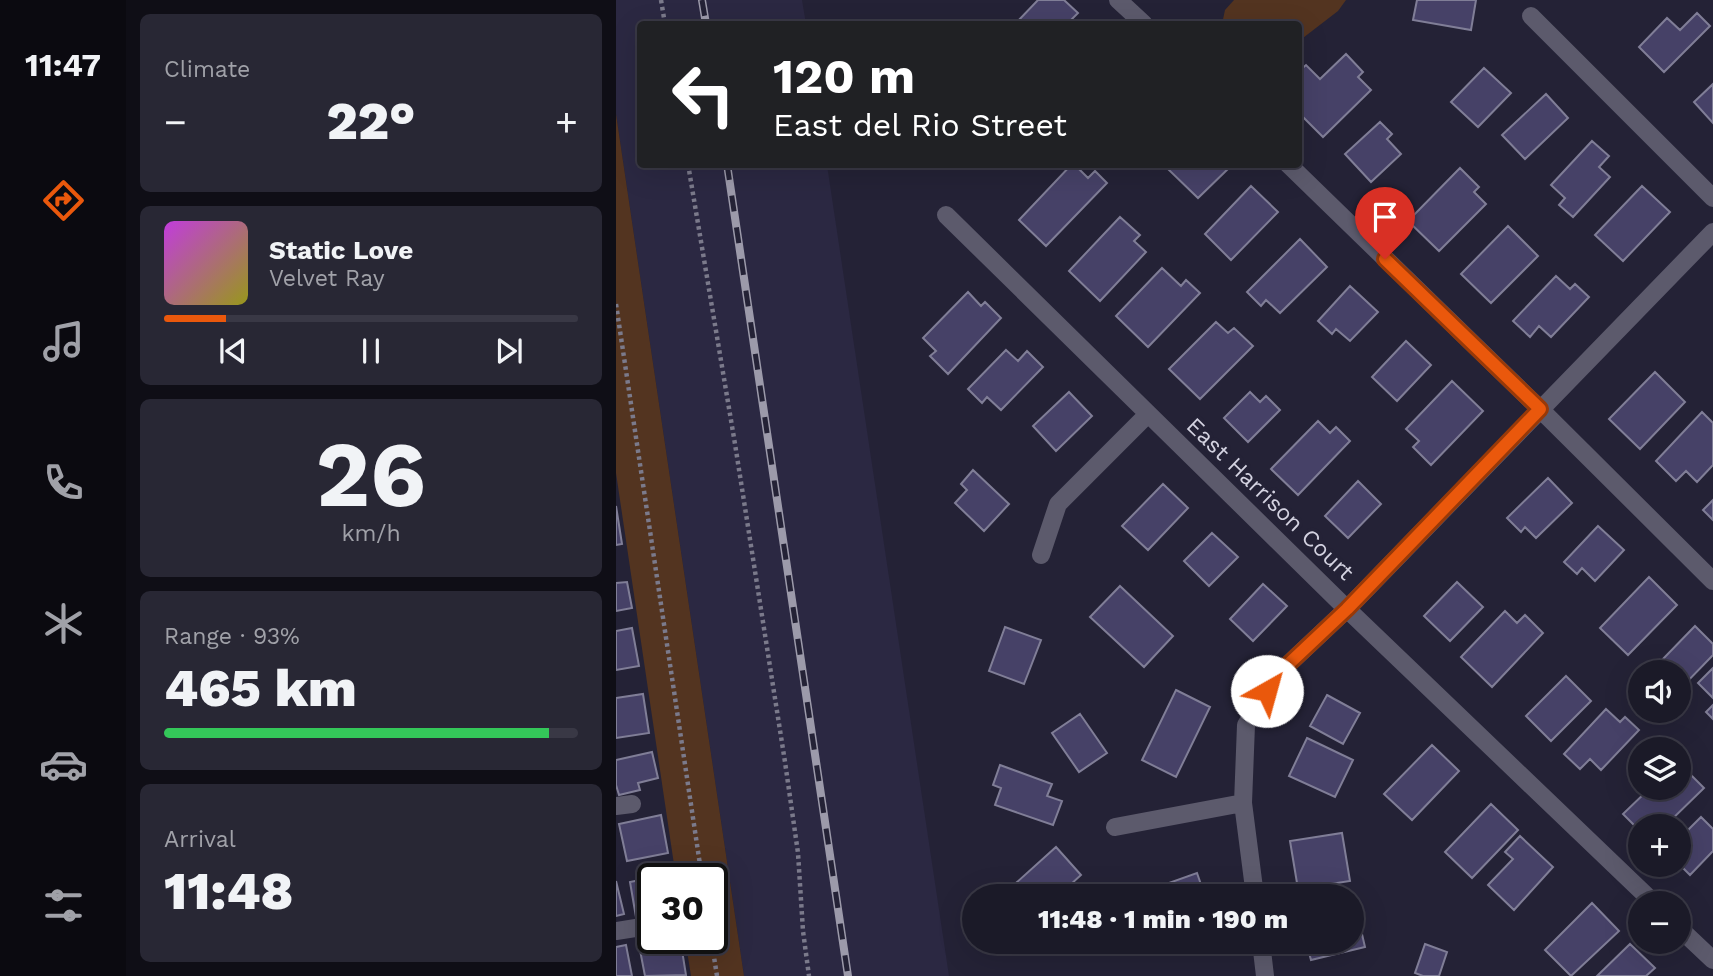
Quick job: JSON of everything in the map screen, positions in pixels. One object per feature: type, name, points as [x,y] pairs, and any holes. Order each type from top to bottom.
[{"type":"street","points":[[1118,0],[1141,21]]},
{"type":"street","points":[[1531,16],[1713,198]]},
{"type":"street","points":[[1292,168],[1713,581]]},
{"type":"street","name":"East Harrison Court","points":[[946,215],[1347,609],[1641,891]]},
{"type":"street","points":[[1254,884],[1244,803],[1246,725],[1278,674],[1347,609],[1713,232]]},
{"type":"street","points":[[1041,555],[1058,504],[1148,414]]},
{"type":"street","points":[[1115,827],[1244,803]]},
{"type":"street","points":[[616,931],[637,928]]},
{"type":"street","points":[[1691,939],[1713,960]]},
{"type":"street","points":[[1262,954],[1265,976]]},
{"type":"path","points":[[661,0],[664,21]]},
{"type":"path","points":[[689,168],[785,762],[798,853],[809,976]]},
{"type":"path","points":[[616,304],[700,863]]},
{"type":"path","points":[[714,954],[717,976]]},
{"type":"shaded area","points":[[616,0],[802,0],[806,21],[637,21],[637,168],[827,168],[949,976],[744,976],[616,114]]},
{"type":"shaded area","points":[[1234,0],[1346,0],[1338,11],[1302,39],[1302,21],[1223,21],[1225,10]]},
{"type":"shaded area","points":[[616,114],[727,863],[674,863],[616,473]]},
{"type":"shaded area","points":[[728,868],[744,976],[691,976],[688,954],[728,954]]},
{"type":"building","points":[[1038,0],[1064,0],[1078,13],[1070,21],[1018,21]]},
{"type":"building","points":[[1417,0],[1476,0],[1471,30],[1413,20]]},
{"type":"building","points":[[1697,13],[1710,26],[1664,72],[1639,47],[1667,18],[1680,30]]},
{"type":"building","points":[[1346,54],[1363,72],[1358,77],[1371,90],[1323,137],[1302,116],[1302,68],[1306,65],[1320,79]]},
{"type":"building","points":[[1484,68],[1511,93],[1478,127],[1451,102]]},
{"type":"building","points":[[1713,84],[1713,123],[1694,102]]},
{"type":"building","points":[[1546,94],[1568,118],[1525,159],[1502,135]]},
{"type":"building","points":[[1380,122],[1392,134],[1387,139],[1401,154],[1371,182],[1345,154]]},
{"type":"building","points":[[1592,141],[1609,156],[1599,167],[1610,177],[1573,217],[1559,205],[1565,198],[1551,185]]},
{"type":"building","points":[[1068,168],[1078,168],[1088,178],[1095,171],[1107,183],[1046,246],[1019,220]]},
{"type":"building","points":[[1171,168],[1229,168],[1198,198],[1169,170]]},
{"type":"building","points":[[1460,168],[1479,187],[1474,192],[1486,204],[1439,251],[1408,221]]},
{"type":"building","points":[[1251,186],[1278,212],[1231,260],[1205,234]]},
{"type":"building","points":[[1642,186],[1670,212],[1623,261],[1595,235]]},
{"type":"building","points":[[1120,217],[1140,235],[1134,241],[1146,252],[1100,301],[1069,271]]},
{"type":"building","points":[[1508,226],[1538,256],[1491,303],[1461,274]]},
{"type":"building","points":[[1300,239],[1327,267],[1280,313],[1266,300],[1261,306],[1247,292]]},
{"type":"building","points":[[1162,268],[1181,286],[1186,280],[1200,293],[1148,347],[1116,316]]},
{"type":"building","points":[[1556,276],[1570,289],[1575,284],[1589,297],[1551,337],[1539,326],[1530,337],[1513,321]]},
{"type":"building","points":[[1350,286],[1378,312],[1350,341],[1336,329],[1332,334],[1318,321]]},
{"type":"building","points":[[968,292],[981,306],[985,302],[1001,318],[948,374],[930,356],[936,351],[923,338]]},
{"type":"building","points":[[1216,322],[1228,333],[1234,328],[1253,346],[1200,399],[1169,369]]},
{"type":"building","points":[[1406,341],[1431,365],[1397,401],[1372,377]]},
{"type":"building","points":[[1006,350],[1018,361],[1027,351],[1043,367],[1001,410],[987,397],[982,403],[968,389]]},
{"type":"building","points":[[1655,372],[1685,402],[1640,449],[1609,419]]},
{"type":"building","points":[[1452,381],[1483,411],[1431,465],[1413,447],[1419,441],[1406,429]]},
{"type":"building","points":[[1069,392],[1092,416],[1056,451],[1033,426]]},
{"type":"building","points":[[1250,392],[1260,402],[1266,396],[1280,410],[1248,442],[1224,418]]},
{"type":"building","points":[[1702,412],[1713,423],[1713,465],[1697,482],[1686,471],[1676,481],[1656,461]]},
{"type":"building","points":[[1318,421],[1330,433],[1336,427],[1350,441],[1298,495],[1271,469]]},
{"type":"building","points":[[973,470],[1009,504],[984,531],[955,503],[967,490],[961,484]]},
{"type":"building","points":[[1548,478],[1572,503],[1536,538],[1525,527],[1521,532],[1507,518]]},
{"type":"building","points":[[1358,481],[1381,504],[1348,538],[1325,516]]},
{"type":"building","points":[[1163,484],[1188,508],[1148,550],[1122,526]]},
{"type":"building","points":[[1713,500],[1713,520],[1703,510]]},
{"type":"building","points":[[616,506],[622,544],[616,545]]},
{"type":"building","points":[[1598,526],[1624,550],[1595,581],[1582,568],[1577,574],[1564,562]]},
{"type":"building","points":[[1212,533],[1238,557],[1209,586],[1184,561]]},
{"type":"building","points":[[1649,577],[1677,605],[1628,655],[1600,628]]},
{"type":"building","points":[[627,582],[632,608],[616,611],[616,583]]},
{"type":"building","points":[[1457,582],[1483,607],[1450,641],[1424,616]]},
{"type":"building","points":[[1263,584],[1287,606],[1253,641],[1230,619]]},
{"type":"building","points":[[1120,586],[1173,636],[1144,667],[1090,617]]},
{"type":"building","points":[[1505,611],[1517,623],[1525,615],[1543,633],[1492,687],[1461,657]]},
{"type":"building","points":[[1695,626],[1713,644],[1713,655],[1691,678],[1691,660],[1662,660]]},
{"type":"building","points":[[1005,627],[1041,640],[1024,684],[989,671]]},
{"type":"building","points":[[632,628],[639,666],[616,670],[616,631]]},
{"type":"building","points":[[1713,668],[1713,698],[1698,683]]},
{"type":"building","points":[[1566,676],[1591,701],[1551,741],[1526,716]]},
{"type":"building","points":[[1176,690],[1210,707],[1176,777],[1142,760]]},
{"type":"building","points":[[643,694],[649,733],[616,738],[616,698]]},
{"type":"building","points":[[1327,695],[1360,713],[1343,744],[1310,726]]},
{"type":"building","points":[[1713,705],[1713,719],[1706,712]]},
{"type":"building","points":[[1606,709],[1620,722],[1625,717],[1628,723],[1639,730],[1632,737],[1628,737],[1628,742],[1601,770],[1590,759],[1580,769],[1564,754]]},
{"type":"building","points":[[1080,714],[1107,753],[1079,772],[1052,733]]},
{"type":"building","points":[[1307,738],[1353,760],[1335,797],[1289,776]]},
{"type":"building","points":[[1432,745],[1459,771],[1412,820],[1384,794]]},
{"type":"building","points":[[652,752],[658,778],[638,783],[640,790],[619,795],[616,785],[616,760]]},
{"type":"building","points":[[1000,765],[1052,784],[1047,796],[1062,801],[1053,825],[995,805],[1001,788],[993,785]]},
{"type":"building","points":[[1691,775],[1704,788],[1677,814],[1628,814],[1628,819],[1623,814],[1638,800],[1691,800]]},
{"type":"building","points":[[1491,804],[1518,830],[1472,878],[1445,852]]},
{"type":"building","points":[[661,815],[668,853],[627,861],[619,824]]},
{"type":"building","points":[[1701,817],[1713,829],[1713,851],[1691,874],[1691,827]]},
{"type":"building","points":[[1342,833],[1350,881],[1297,884],[1290,841]]},
{"type":"building","points":[[1520,836],[1553,867],[1514,910],[1488,885],[1513,859],[1505,852]]},
{"type":"building","points":[[1056,847],[1081,875],[1071,884],[1015,884]]},
{"type":"building","points":[[1197,873],[1201,884],[1166,884]]},
{"type":"building","points":[[616,881],[624,914],[616,916]]},
{"type":"building","points":[[637,881],[637,917],[636,917],[630,882]]},
{"type":"building","points":[[1592,903],[1619,931],[1571,976],[1545,950]]},
{"type":"building","points":[[1425,944],[1447,952],[1439,976],[1415,973]]},
{"type":"building","points":[[626,945],[632,976],[616,976],[616,947]]},
{"type":"building","points":[[1628,946],[1628,954],[1640,954],[1655,968],[1646,976],[1597,976]]},
{"type":"building","points":[[641,954],[683,954],[686,975],[645,976]]},
{"type":"building","points":[[1309,954],[1336,954],[1311,960]]},
{"type":"railway","points":[[702,0],[706,21]]},
{"type":"railway","points":[[728,168],[848,976]]},
{"type":"route","points":[[1267,691],[1278,674],[1347,609],[1540,409],[1385,259]]}]
